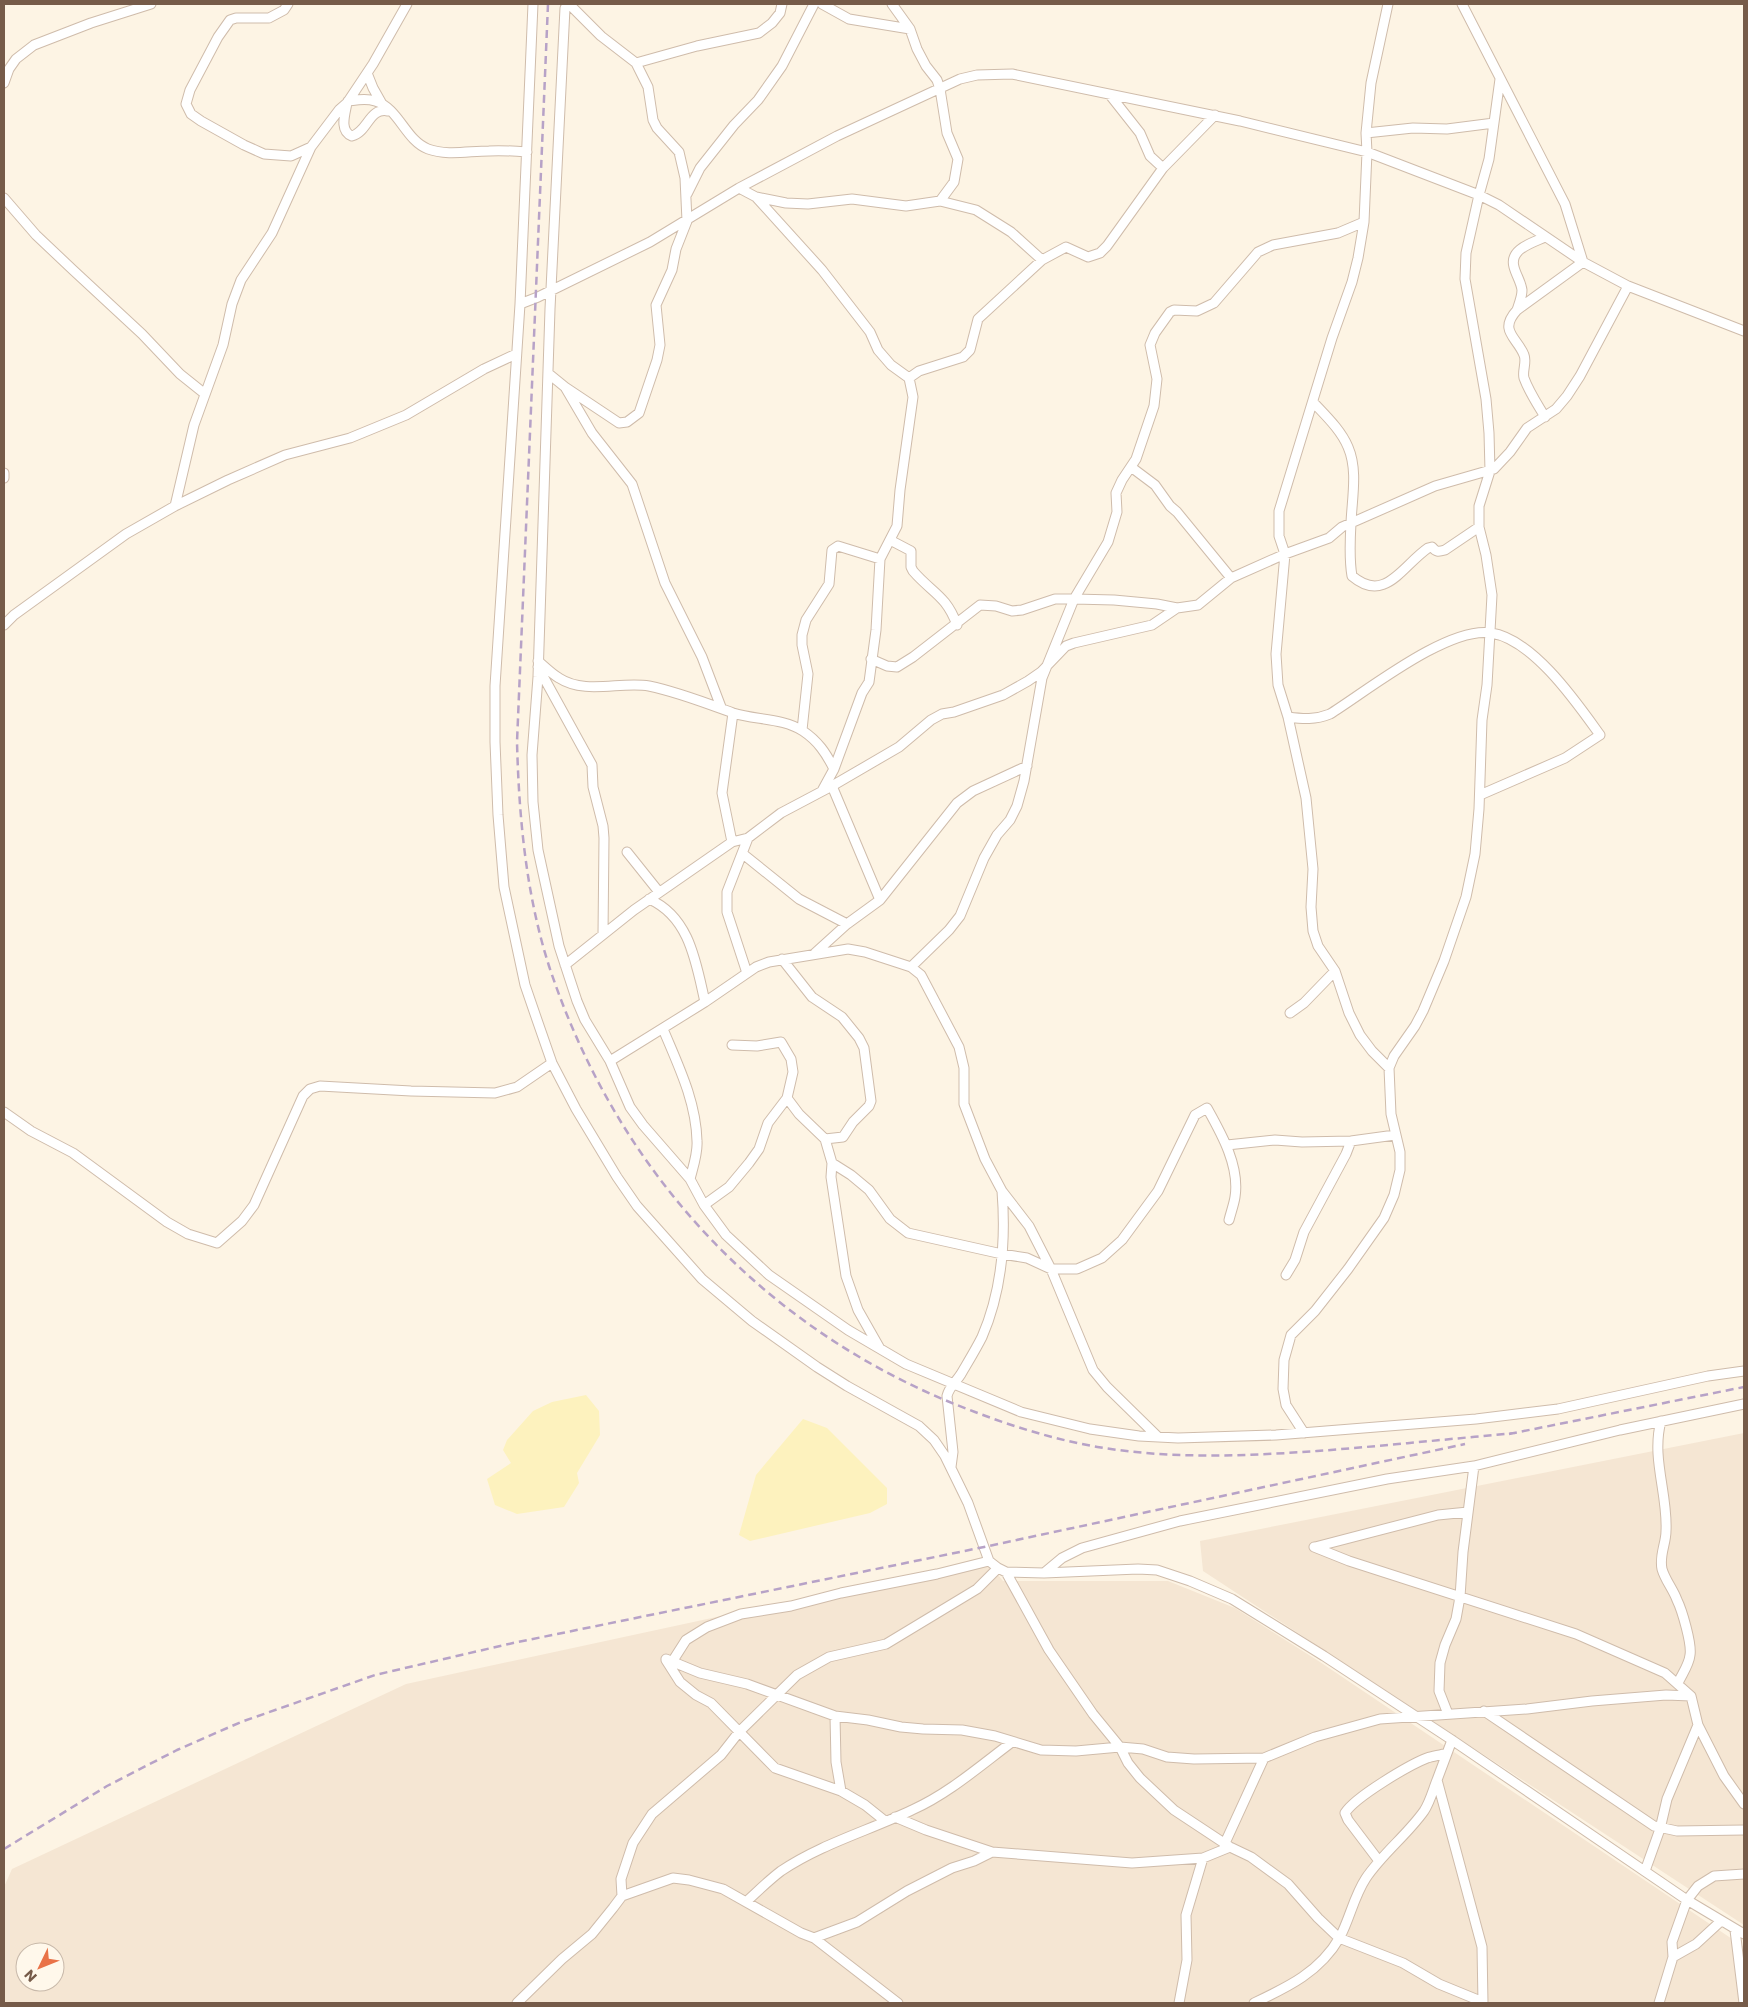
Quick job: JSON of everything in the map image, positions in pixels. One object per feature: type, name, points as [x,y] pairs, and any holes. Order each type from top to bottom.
[{"type":"street","points":[[4,83],[9,69],[16,59],[34,45],[91,23],[151,4]]},
{"type":"street","points":[[288,4],[284,10],[269,18],[236,18],[230,20],[218,37],[190,90],[186,104],[191,114],[201,121],[244,146],[264,154],[292,156],[311,147]]},
{"type":"street","points":[[176,506],[194,425],[223,345],[232,304],[241,280],[272,233],[311,147],[347,102],[367,73],[407,4]]},
{"type":"street","points":[[533,4],[520,304],[495,686],[498,816],[504,887],[525,984],[552,1063],[576,1109],[616,1177],[637,1206],[702,1279],[752,1321],[847,1386],[918,1426],[934,1440],[951,1468],[968,1503],[989,1560],[998,1568],[1006,1572],[1044,1573],[1138,1569],[1157,1570],[1190,1581],[1232,1599],[1416,1716],[1688,1900],[1744,1934]]},
{"type":"street","points":[[636,63],[697,46],[759,33],[780,13],[782,4]]},
{"type":"street","points":[[687,194],[700,168],[734,125],[758,100],[782,66],[814,4]]},
{"type":"street","points":[[822,4],[849,19],[910,29]]},
{"type":"street","points":[[892,4],[910,29],[917,50],[937,80],[947,133],[958,159],[954,182],[940,201]]},
{"type":"street","points":[[1388,4],[1371,82],[1366,133],[1364,222],[1352,282],[1332,338],[1279,511],[1279,536],[1285,554],[1276,654],[1278,685],[1288,717],[1306,798],[1313,869],[1311,907],[1313,931],[1318,946],[1335,971],[1349,1013],[1360,1034],[1372,1051],[1389,1068]]},
{"type":"street","points":[[1462,4],[1564,204],[1583,262]]},
{"type":"street","points":[[549,374],[614,421],[619,423],[627,422],[639,413],[660,345],[656,305],[672,270],[676,249],[687,221],[685,178],[678,152],[657,128],[651,111],[648,87],[636,63],[601,36],[573,6],[565,8],[551,290],[538,664],[532,755],[533,802],[538,850],[565,965],[585,1020],[610,1061],[630,1107],[648,1132],[690,1179],[704,1205],[726,1235],[769,1275],[848,1330],[906,1364],[953,1384],[1021,1412],[1090,1429],[1158,1437],[1197,1438],[1304,1433],[1450,1421],[1558,1409],[1708,1376],[1744,1370]]},
{"type":"street","points":[[367,73],[373,88],[385,108]]},
{"type":"street","points":[[520,304],[650,242],[739,188],[837,136],[960,78],[1012,74],[1215,116],[1367,152],[1479,195],[1499,205],[1583,262],[1628,286],[1744,331]]},
{"type":"street","points":[[1304,1433],[1286,1405],[1283,1389],[1284,1360],[1291,1335],[1315,1312],[1384,1218],[1394,1195],[1400,1170],[1400,1152],[1395,1135],[1389,1093],[1389,1068],[1394,1056],[1423,1011],[1444,961],[1464,905],[1475,854],[1480,795],[1482,720],[1487,685],[1492,595],[1486,555],[1479,527],[1479,506],[1490,471],[1490,433],[1486,399],[1465,280],[1466,253],[1489,159],[1500,79]]},
{"type":"street","points":[[1110,95],[1140,133],[1150,156],[1163,168]]},
{"type":"street","points":[[347,102],[369,100],[385,108],[396,117],[422,146],[431,150],[527,152]]},
{"type":"street","points":[[347,102],[344,127],[346,133],[352,136],[362,130],[374,114],[385,108]]},
{"type":"street","points":[[909,378],[919,370],[963,357],[970,350],[978,319],[1042,260],[1066,247],[1088,258],[1100,252],[1107,246],[1163,168],[1215,116]]},
{"type":"street","points":[[1366,133],[1413,128],[1447,129],[1494,123]]},
{"type":"street","points":[[739,188],[756,197],[786,203],[808,204],[852,199],[906,206],[940,201],[985,214],[1011,232],[1042,260]]},
{"type":"street","points":[[756,197],[822,270],[870,332],[878,350],[891,365],[909,378],[913,397],[897,526],[880,559],[878,612],[869,682],[854,710],[834,769],[822,791]]},
{"type":"street","points":[[4,198],[36,234],[142,334],[180,374],[205,394]]},
{"type":"street","points":[[911,967],[949,930],[960,916],[984,858],[997,835],[1010,820],[1017,806],[1027,766],[1042,678],[1074,599],[1108,542],[1117,512],[1116,493],[1136,459],[1154,406],[1157,379],[1156,368],[1150,350],[1151,340],[1170,312],[1179,309],[1197,311],[1214,303],[1258,252],[1273,245],[1338,233],[1364,222]]},
{"type":"street","points":[[1517,310],[1522,292],[1513,257],[1525,246],[1545,236]]},
{"type":"street","points":[[1545,417],[1524,378],[1524,355],[1508,328],[1510,320],[1517,310],[1583,262]]},
{"type":"street","points":[[871,659],[887,666],[897,667],[956,625],[980,605],[996,606],[1012,611],[1022,610],[1055,599],[1074,599],[1157,604],[1177,608],[1192,607],[1231,578],[1285,554],[1329,538],[1342,527],[1435,486],[1490,471],[1504,459],[1527,428],[1556,409],[1567,396],[1580,376],[1628,286]]},
{"type":"street","points":[[4,625],[14,614],[126,534],[176,506],[228,480],[285,455],[350,438],[406,415],[484,369],[516,354]]},
{"type":"street","points":[[565,387],[592,434],[632,484],[666,583],[702,657],[721,707]]},
{"type":"street","points":[[1313,402],[1342,435],[1352,457],[1354,491],[1351,524],[1352,576],[1362,585],[1374,588],[1387,583],[1428,548],[1432,547],[1436,552],[1445,550],[1479,527]]},
{"type":"street","points":[[1131,467],[1155,485],[1170,506],[1231,578]]},
{"type":"street","points":[[4,473],[4,478]]},
{"type":"street","points":[[890,540],[911,551],[913,571],[943,599],[952,613],[956,625]]},
{"type":"street","points":[[802,730],[808,674],[802,645],[802,635],[806,620],[829,584],[832,550],[838,546],[880,559]]},
{"type":"street","points":[[565,965],[649,899],[732,842],[748,838],[781,812],[832,786],[899,747],[931,720],[942,714],[954,712],[1003,695],[1028,681],[1047,666],[1066,646],[1152,625],[1177,608]]},
{"type":"street","points":[[1288,717],[1306,720],[1330,714],[1434,647],[1451,640],[1490,632],[1508,638],[1531,654],[1558,679],[1600,735],[1565,758],[1480,795]]},
{"type":"street","points":[[538,664],[560,679],[579,685],[628,684],[650,686],[721,707],[733,713],[802,730],[824,749],[834,769]]},
{"type":"street","points":[[538,664],[592,765],[593,787],[603,826],[604,838],[603,934]]},
{"type":"street","points":[[732,842],[722,793],[733,713]]},
{"type":"street","points":[[815,953],[847,924],[880,900],[958,803],[973,791],[1027,766]]},
{"type":"street","points":[[832,786],[880,900]]},
{"type":"street","points":[[747,973],[727,912],[727,892],[748,838]]},
{"type":"street","points":[[628,852],[659,892]]},
{"type":"street","points":[[743,854],[799,898],[847,924]]},
{"type":"street","points":[[649,899],[670,911],[688,939],[705,1002]]},
{"type":"street","points":[[610,1061],[705,1002],[747,973],[770,962],[848,949],[864,952],[911,967],[922,975],[959,1047],[964,1068],[964,1104],[985,1159],[1002,1191],[1030,1226],[1051,1269],[1093,1370],[1107,1387],[1158,1437]]},
{"type":"street","points":[[782,959],[812,997],[834,1012],[851,1027],[864,1048],[871,1101],[869,1106],[843,1137],[825,1139]]},
{"type":"street","points":[[1290,1013],[1304,1003],[1335,971]]},
{"type":"street","points":[[663,1028],[693,1108],[698,1142],[690,1179]]},
{"type":"street","points":[[704,1205],[729,1187],[759,1149],[768,1123],[787,1098],[793,1072],[791,1059],[781,1042],[757,1046],[732,1045]]},
{"type":"street","points":[[4,1112],[31,1131],[73,1153],[168,1222],[188,1234],[217,1243],[242,1221],[254,1205],[303,1096],[310,1089],[320,1086],[495,1093],[517,1087],[552,1063]]},
{"type":"street","points":[[787,1098],[799,1114],[825,1139],[832,1163],[831,1177],[846,1276],[858,1310],[879,1348]]},
{"type":"street","points":[[832,1163],[851,1175],[869,1190],[890,1219],[908,1233],[1027,1258],[1051,1269],[1077,1269],[1102,1258],[1122,1240],[1158,1191],[1195,1115],[1206,1108],[1227,1145],[1235,1195],[1228,1220]]},
{"type":"street","points":[[1227,1145],[1275,1140],[1302,1142],[1351,1141],[1395,1135]]},
{"type":"street","points":[[1286,1276],[1295,1260],[1304,1232],[1324,1198],[1351,1141]]},
{"type":"street","points":[[951,1468],[953,1452],[946,1401],[949,1389],[981,1338],[998,1290],[1004,1223],[1002,1191]]},
{"type":"street","points":[[1044,1573],[1062,1558],[1082,1548],[1180,1521],[1387,1479],[1474,1466],[1554,1445],[1744,1404]]},
{"type":"street","points":[[1661,1422],[1657,1450],[1666,1508],[1666,1534],[1662,1549],[1662,1570],[1678,1600],[1690,1645],[1688,1664],[1678,1683]]},
{"type":"street","points":[[1448,1714],[1439,1691],[1440,1663],[1445,1645],[1456,1620],[1460,1597],[1462,1552],[1474,1466]]},
{"type":"street","points":[[1468,1512],[1438,1515],[1314,1548],[1576,1634],[1665,1673],[1691,1696],[1698,1725],[1724,1776],[1744,1804]]},
{"type":"street","points":[[672,1662],[686,1640],[708,1627],[741,1614],[791,1606],[937,1574],[989,1560]]},
{"type":"street","points":[[622,1896],[620,1879],[632,1843],[652,1814],[721,1755],[739,1732],[797,1675],[829,1657],[886,1644],[977,1589],[998,1568]]},
{"type":"street","points":[[1006,1572],[1049,1650],[1093,1714],[1120,1747],[1128,1763],[1140,1778],[1174,1810],[1228,1845],[1251,1857],[1288,1884],[1318,1918],[1339,1938],[1403,1963],[1439,1984],[1483,2002],[1482,1947],[1437,1780]]},
{"type":"street","points":[[885,1821],[865,1805],[841,1791],[776,1768],[711,1703],[696,1695],[680,1682],[666,1659],[700,1673],[746,1684],[835,1716],[916,1729],[962,1730],[995,1736],[1041,1750],[1076,1751],[1120,1747],[1143,1750],[1168,1757],[1194,1759],[1264,1758],[1314,1737],[1380,1719],[1527,1709],[1666,1695],[1691,1696]]},
{"type":"street","points":[[1484,1711],[1660,1829],[1677,1831],[1744,1830]]},
{"type":"street","points":[[835,1716],[836,1762],[841,1791]]},
{"type":"street","points":[[1646,1871],[1660,1829],[1667,1799],[1698,1725]]},
{"type":"street","points":[[1254,2003],[1293,1985],[1312,1970],[1339,1938],[1356,1897],[1366,1879],[1379,1861],[1424,1811],[1452,1740]]},
{"type":"street","points":[[747,1902],[780,1872],[806,1856],[911,1810],[940,1795],[1012,1742]]},
{"type":"street","points":[[1379,1861],[1348,1820],[1345,1813],[1363,1797],[1404,1770],[1428,1758],[1447,1753]]},
{"type":"street","points":[[895,1817],[926,1830],[992,1852],[1132,1863],[1203,1858],[1228,1845],[1264,1758]]},
{"type":"street","points":[[814,1938],[857,1922],[907,1890],[952,1868],[974,1861],[992,1852]]},
{"type":"street","points":[[1179,2003],[1187,1960],[1186,1915],[1203,1858]]},
{"type":"street","points":[[1659,2003],[1673,1957],[1672,1942],[1688,1900],[1698,1886],[1714,1876],[1744,1874]]},
{"type":"street","points":[[517,2003],[562,1959],[592,1934],[622,1896],[673,1878],[689,1880],[722,1889],[801,1933],[814,1938],[898,2003]]},
{"type":"street","points":[[1673,1957],[1696,1944],[1721,1921]]},
{"type":"street","points":[[1735,1930],[1744,2003]]},
{"type":"shaded area","points":[[1744,1433],[1744,1925],[1203,1571],[1200,1541]]},
{"type":"shaded area","points":[[985,1559],[1003,1581],[1168,1581],[1235,1608],[1320,1662],[1744,1947],[1744,2003],[4,2003],[4,1887],[12,1869],[406,1684]]},
{"type":"sand","points":[[586,1395],[599,1411],[600,1435],[577,1473],[579,1483],[564,1507],[517,1514],[495,1505],[487,1479],[511,1463],[503,1450],[507,1440],[533,1411],[552,1402]]},
{"type":"sand","points":[[803,1419],[827,1428],[887,1488],[887,1504],[870,1513],[750,1541],[739,1535],[756,1475]]},
{"type":"railway","points":[[548,4],[517,742],[522,827],[529,884],[549,966],[579,1042],[616,1113],[660,1179],[710,1238],[767,1292],[831,1339],[900,1379],[975,1412],[1039,1433],[1071,1442],[1104,1448],[1184,1455],[1317,1451],[1515,1433]]},
{"type":"railway","points":[[1509,1434],[1744,1387]]},
{"type":"railway","points":[[4,1849],[107,1786],[177,1750],[241,1722],[375,1675],[513,1643],[984,1547],[1465,1444]]}]
